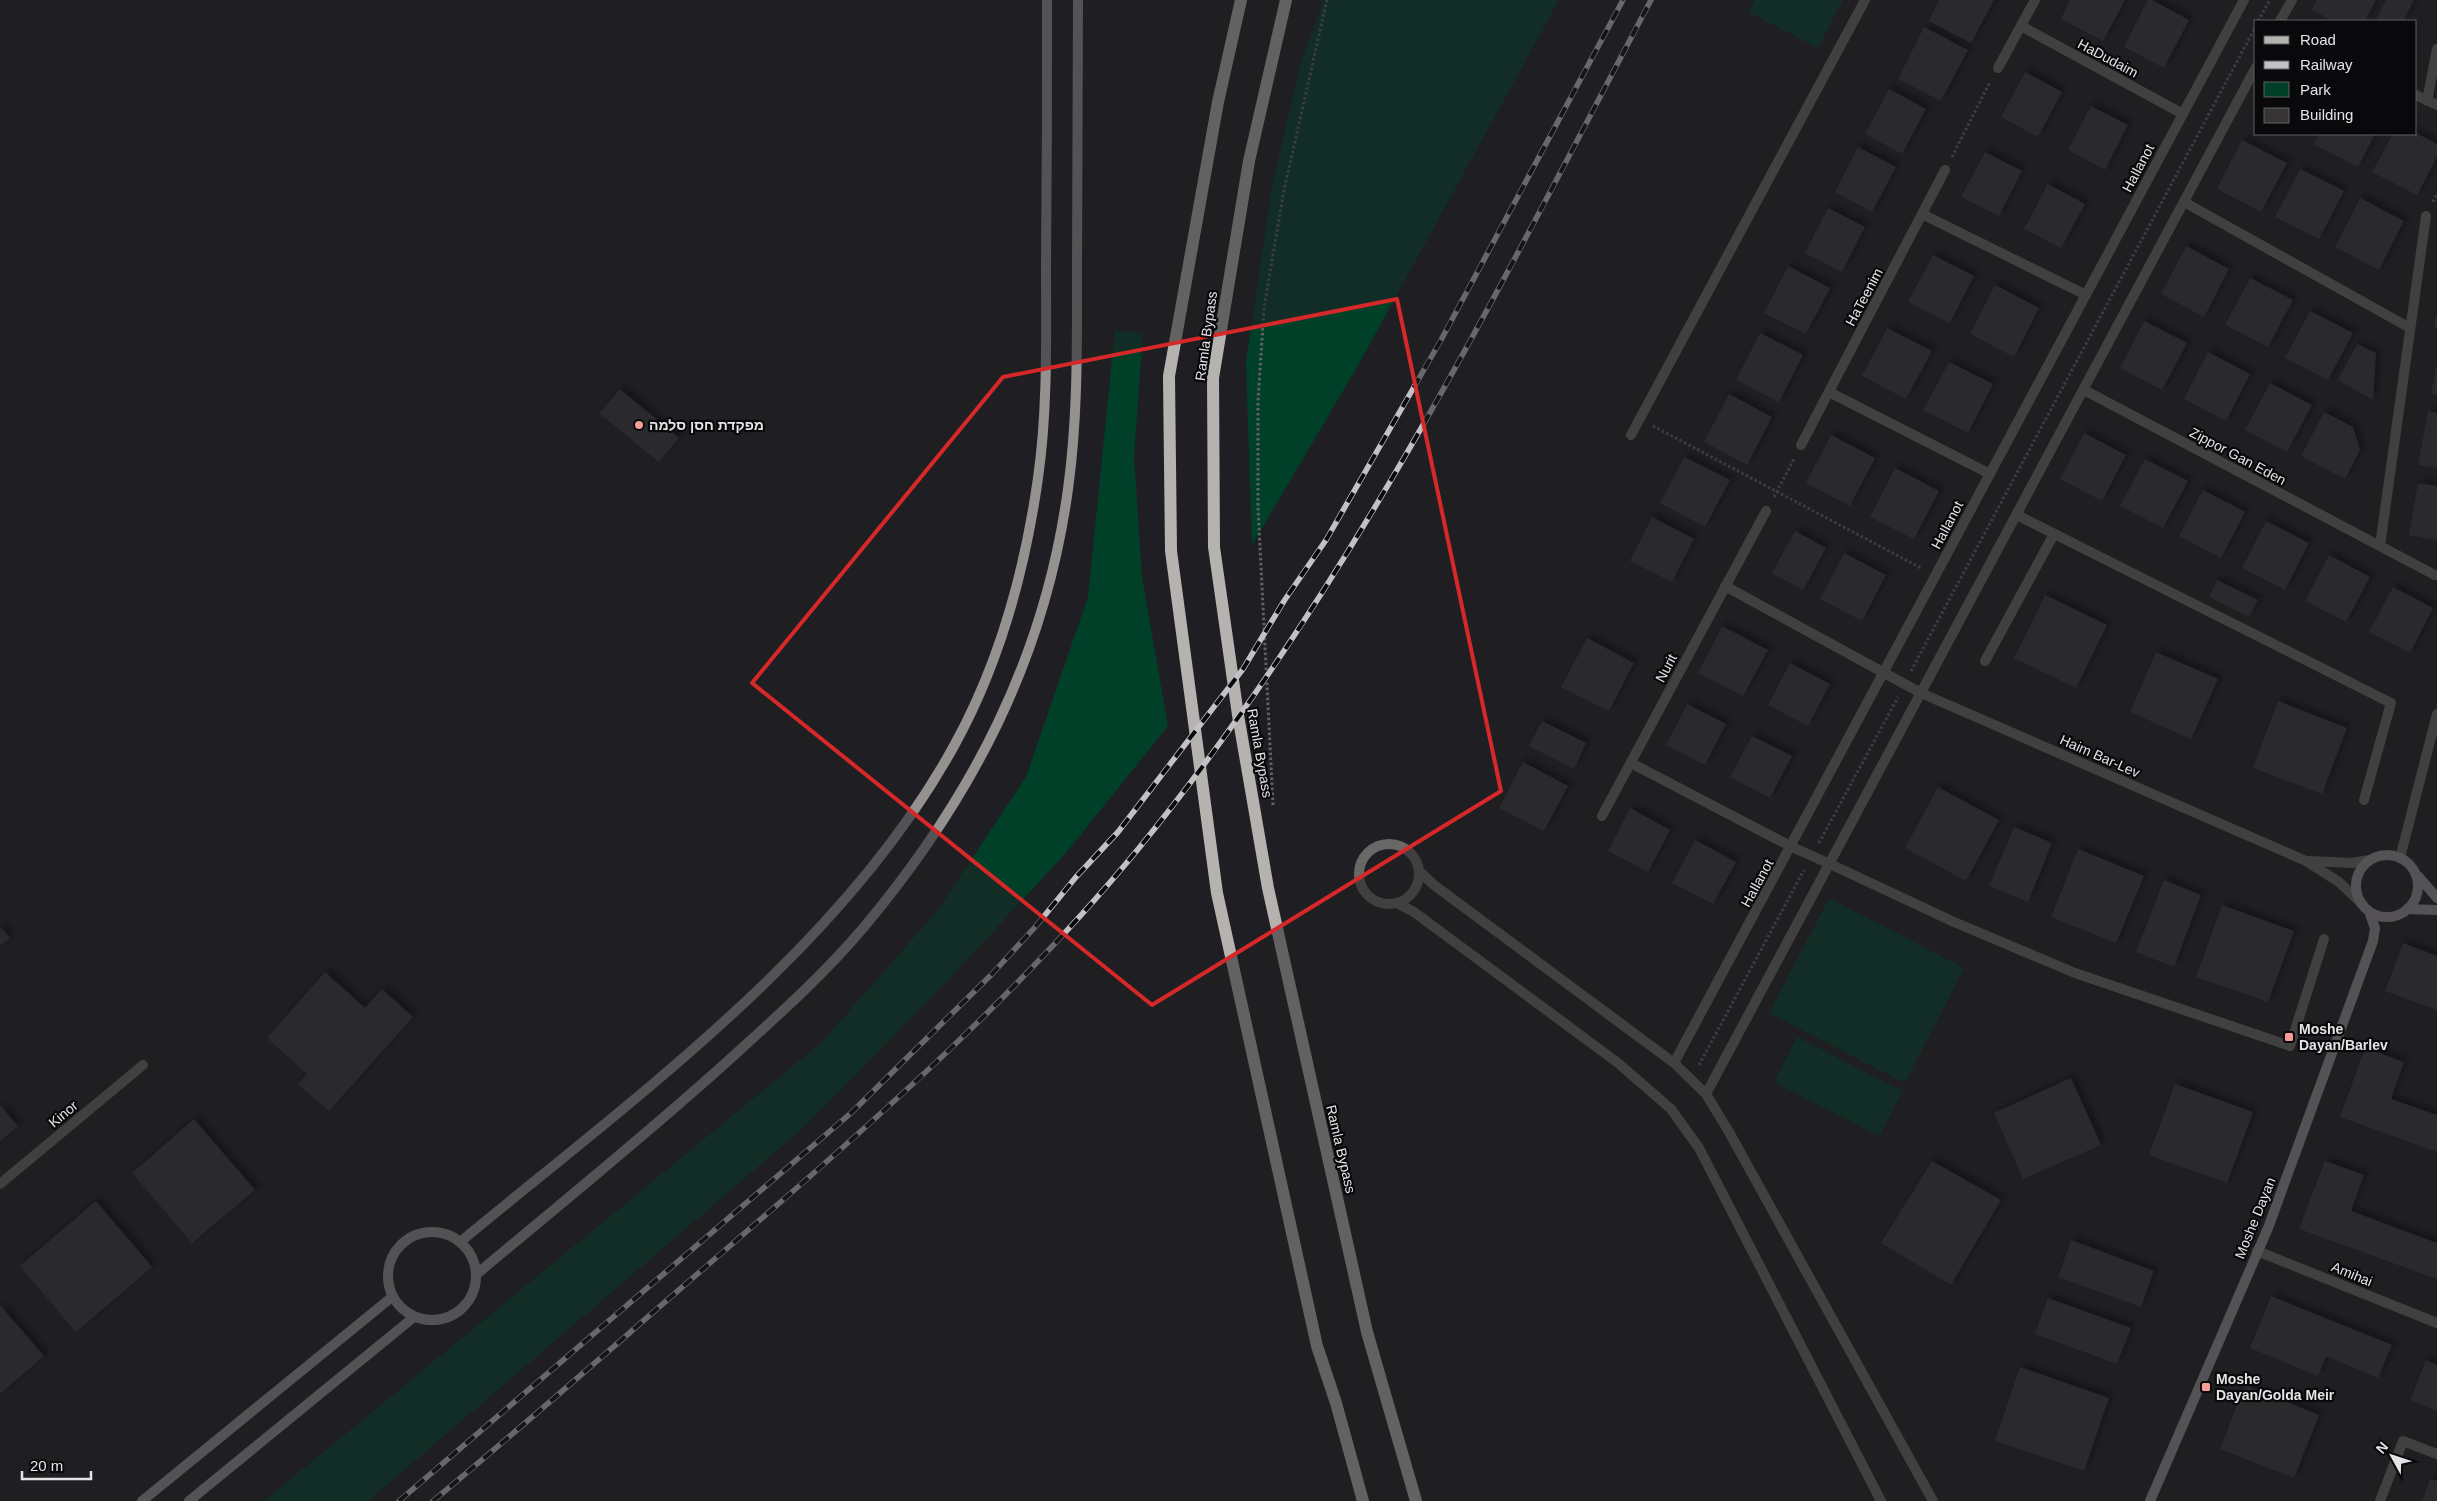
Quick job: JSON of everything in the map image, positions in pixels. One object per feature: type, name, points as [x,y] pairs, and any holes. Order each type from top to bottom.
[{"type":"main road","points":[[460,1242],[688,1053],[774,975],[846,898],[900,830],[956,744],[993,661],[1021,573],[1038,476],[1046,370],[1047,0]]},
{"type":"main road","points":[[477,1274],[471,1256],[460,1242],[436,1232],[419,1234],[404,1242],[392,1255],[387,1280],[392,1297],[403,1310],[414,1317],[435,1320],[452,1316],[466,1305],[477,1274],[702,1086],[787,1007],[862,928],[925,849],[977,766],[1018,680],[1049,588],[1068,490],[1077,383],[1078,0]]},
{"type":"main road","name":"Ramla Bypass","points":[[1241,0],[1218,102],[1169,376],[1171,551],[1217,892],[1318,1346],[1363,1501]]},
{"type":"main road","name":"Ramla Bypass","points":[[1286,0],[1248,161],[1213,378],[1214,539],[1238,715],[1268,888],[1367,1332],[1416,1501]]},
{"type":"main road","points":[[2412,867],[2418,884],[2413,902],[2407,909],[2393,916],[2381,916],[2366,907],[2356,885],[2358,876],[2370,860],[2379,856],[2390,855],[2400,858],[2412,867],[2429,891],[2437,898]]},
{"type":"main road","name":"Moshe Dayan","points":[[2150,1501],[2268,1228],[2373,941],[2375,928],[2366,907]]},
{"type":"main road","points":[[2407,909],[2437,910]]},
{"type":"main road","name":"Moshe Dayan","points":[[2373,941],[2393,916]]},
{"type":"main road","points":[[142,1501],[392,1297]]},
{"type":"main road","points":[[189,1501],[414,1317]]},
{"type":"street","points":[[1631,435],[1864,0]]},
{"type":"street","points":[[1998,68],[2035,0]]},
{"type":"street","name":"HaIlanot","points":[[1674,1063],[1792,847],[2244,0]]},
{"type":"street","points":[[2281,20],[2292,0]]},
{"type":"street","name":"HaDudaim","points":[[2021,26],[2183,114]]},
{"type":"street","points":[[2427,101],[2437,49]]},
{"type":"street","points":[[1706,1094],[2254,71]]},
{"type":"street","points":[[2417,96],[2437,105]]},
{"type":"street","name":"HaTeenim","points":[[1801,445],[1946,170]]},
{"type":"street","points":[[2184,202],[2410,328]]},
{"type":"street","points":[[1922,214],[2086,295]]},
{"type":"street","points":[[2380,546],[2426,216]]},
{"type":"street","name":"Zippor Gan Eden","points":[[2084,390],[2435,575]]},
{"type":"street","points":[[1829,392],[1990,474]]},
{"type":"street","name":"Nurit","points":[[1602,816],[1766,511]]},
{"type":"street","points":[[2017,515],[2391,704],[2364,800]]},
{"type":"street","points":[[1985,661],[2054,534]]},
{"type":"street","points":[[1726,586],[1884,673]]},
{"type":"street","name":"Haim Bar-Lev","points":[[1884,673],[1921,693],[2306,860],[2339,882],[2366,907]]},
{"type":"street","points":[[2400,858],[2437,714]]},
{"type":"street","points":[[1631,762],[1792,847],[1962,926],[2075,973],[2290,1046],[2324,939]]},
{"type":"street","points":[[1419,871],[1418,882],[1414,891],[1407,899],[1397,903],[1378,902],[1369,897],[1363,890],[1359,871],[1367,853],[1385,844],[1404,848],[1411,854],[1419,871],[1434,885],[1674,1063],[1706,1094],[1730,1132],[1933,1501]]},
{"type":"street","name":"Haim Bar-Lev","points":[[2306,860],[2352,863],[2370,860]]},
{"type":"street","points":[[1397,903],[1414,912],[1618,1063],[1671,1109],[1699,1148],[1881,1501]]},
{"type":"street","name":"Kinor","points":[[0,1184],[143,1065]]},
{"type":"street","name":"Amihai","points":[[2257,1251],[2437,1322]]},
{"type":"street","points":[[2380,1501],[2404,1441],[2437,1454]]},
{"type":"path","points":[[1274,814],[1258,507],[1258,401],[1264,308],[1284,190],[1327,0]]},
{"type":"path","points":[[2259,20],[2270,0]]},
{"type":"path","points":[[1691,1079],[2254,30]]},
{"type":"path","points":[[1946,170],[1998,68]]},
{"type":"path","points":[[1639,419],[1936,576]]},
{"type":"path","points":[[1766,511],[1801,445]]},
{"type":"highlighted area","points":[[1397,299],[1501,791],[1152,1005],[752,683],[1003,377]]},
{"type":"green space","points":[[1324,0],[1559,0],[1356,369],[1252,545],[1246,362],[1272,186],[1301,63]]},
{"type":"green space","points":[[1755,0],[1843,0],[1818,48],[1749,12]]},
{"type":"green space","points":[[1115,330],[1143,333],[1134,456],[1142,577],[1168,726],[1065,854],[936,993],[802,1129],[368,1501],[264,1501],[821,1043],[938,910],[1026,777],[1088,597]]},
{"type":"green space","points":[[1829,898],[1964,968],[1905,1083],[1769,1013]]},
{"type":"green space","points":[[1797,1037],[1903,1091],[1879,1136],[1774,1082]]},
{"type":"building","points":[[1939,0],[1994,0],[1971,43],[1929,21]]},
{"type":"building","points":[[2070,0],[2125,0],[2103,41],[2061,19]]},
{"type":"building","points":[[2148,0],[2152,0],[2189,20],[2164,68],[2124,47]]},
{"type":"building","points":[[2317,0],[2376,0],[2366,20],[2332,20],[2312,10]]},
{"type":"building","points":[[2386,0],[2414,0],[2404,20],[2376,20]]},
{"type":"building","points":[[1924,27],[1968,50],[1941,101],[1898,79]]},
{"type":"building","points":[[2025,72],[2062,92],[2038,137],[2001,117]]},
{"type":"building","points":[[1889,89],[1926,109],[1902,154],[1865,134]]},
{"type":"building","points":[[2091,106],[2128,125],[2105,170],[2068,150]]},
{"type":"building","points":[[2417,134],[2437,144],[2437,157],[2417,195],[2372,172],[2392,135]]},
{"type":"building","points":[[2318,135],[2374,135],[2358,167],[2313,144]]},
{"type":"building","points":[[2242,140],[2287,163],[2261,212],[2217,189]]},
{"type":"building","points":[[1858,147],[1896,167],[1872,212],[1835,192]]},
{"type":"building","points":[[1985,152],[2022,171],[1999,216],[1961,197]]},
{"type":"building","points":[[2300,169],[2344,191],[2319,239],[2275,217]]},
{"type":"building","points":[[2048,184],[2085,204],[2061,248],[2024,229]]},
{"type":"building","points":[[2360,198],[2404,221],[2379,270],[2335,247]]},
{"type":"building","points":[[1828,208],[1865,227],[1842,272],[1805,253]]},
{"type":"building","points":[[2186,246],[2229,269],[2204,317],[2161,294]]},
{"type":"building","points":[[1933,255],[1974,276],[1950,323],[1908,302]]},
{"type":"building","points":[[1788,266],[1830,288],[1806,334],[1764,313]]},
{"type":"building","points":[[2250,278],[2293,300],[2268,347],[2225,325]]},
{"type":"building","points":[[1995,285],[2039,308],[2014,357],[1970,334]]},
{"type":"building","points":[[2310,311],[2353,333],[2328,380],[2285,358]]},
{"type":"building","points":[[2437,316],[2437,328],[2434,327]]},
{"type":"building","points":[[2144,321],[2187,343],[2162,390],[2120,368]]},
{"type":"building","points":[[1887,328],[1932,351],[1906,399],[1862,376]]},
{"type":"building","points":[[1760,333],[1803,355],[1779,402],[1736,380]]},
{"type":"building","points":[[2357,344],[2376,353],[2373,400],[2338,380]]},
{"type":"building","points":[[2208,352],[2250,374],[2226,421],[2184,399]]},
{"type":"building","points":[[1949,362],[1993,384],[1968,433],[1923,410]]},
{"type":"building","points":[[2437,367],[2437,395],[2431,394]]},
{"type":"building","points":[[2270,383],[2312,405],[2287,452],[2245,430]]},
{"type":"building","name":"מפקדת חסן סלמה","points":[[620,389],[679,438],[659,462],[599,413]]},
{"type":"building","points":[[1729,394],[1772,417],[1747,465],[1704,442]]},
{"type":"building","points":[[2428,411],[2437,413],[2437,468],[2418,465]]},
{"type":"building","points":[[2324,412],[2353,427],[2360,450],[2345,479],[2301,456]]},
{"type":"building","points":[[2084,433],[2126,455],[2102,501],[2060,479]]},
{"type":"building","points":[[1831,435],[1875,458],[1850,506],[1806,483]]},
{"type":"building","points":[[1684,457],[1730,480],[1705,527],[1660,503]]},
{"type":"building","points":[[2145,459],[2188,481],[2163,528],[2120,506]]},
{"type":"building","points":[[1895,468],[1939,491],[1914,539],[1870,517]]},
{"type":"building","points":[[2418,483],[2437,486],[2437,540],[2409,535]]},
{"type":"building","points":[[2203,490],[2245,512],[2221,558],[2179,536]]},
{"type":"building","points":[[1652,517],[1694,539],[1672,582],[1630,561]]},
{"type":"building","points":[[2266,521],[2309,543],[2285,590],[2242,568]]},
{"type":"building","points":[[1795,531],[1826,548],[1803,590],[1772,573]]},
{"type":"building","points":[[1844,553],[1886,575],[1862,621],[1820,599]]},
{"type":"building","points":[[2329,555],[2370,577],[2346,622],[2305,601]]},
{"type":"building","points":[[2217,580],[2258,600],[2249,617],[2209,597]]},
{"type":"building","points":[[2393,587],[2433,608],[2410,653],[2369,632]]},
{"type":"building","points":[[2045,595],[2107,625],[2076,688],[2014,658]]},
{"type":"building","points":[[1722,626],[1768,650],[1743,696],[1698,673]]},
{"type":"building","points":[[1587,638],[1634,663],[1609,711],[1561,687]]},
{"type":"building","points":[[2156,652],[2218,679],[2191,739],[2130,712]]},
{"type":"building","points":[[1790,663],[1830,684],[1808,726],[1768,705]]},
{"type":"building","points":[[2278,701],[2347,728],[2322,794],[2253,768]]},
{"type":"building","points":[[1687,704],[1726,724],[1705,765],[1666,745]]},
{"type":"building","points":[[1542,721],[1586,743],[1574,769],[1529,746]]},
{"type":"building","points":[[1752,736],[1792,756],[1770,798],[1730,777]]},
{"type":"building","points":[[1523,762],[1568,786],[1544,831],[1499,808]]},
{"type":"building","points":[[1938,787],[1999,820],[1966,881],[1905,848]]},
{"type":"building","points":[[1630,808],[1670,830],[1648,872],[1608,851]]},
{"type":"building","points":[[2014,827],[2052,843],[2028,902],[1989,886]]},
{"type":"building","points":[[1695,840],[1736,862],[1713,904],[1672,883]]},
{"type":"building","points":[[2078,849],[2144,876],[2116,943],[2051,917]]},
{"type":"building","points":[[2164,880],[2201,895],[2174,967],[2136,952]]},
{"type":"building","points":[[2222,905],[2294,931],[2268,1002],[2196,977]]},
{"type":"building","points":[[0,927],[10,938],[0,946]]},
{"type":"building","points":[[2403,943],[2437,956],[2437,1010],[2385,991]]},
{"type":"building","points":[[325,972],[365,1008],[382,989],[413,1017],[329,1111],[298,1084],[307,1074],[267,1038]]},
{"type":"building","points":[[2365,1048],[2404,1062],[2391,1099],[2437,1115],[2437,1152],[2340,1117]]},
{"type":"building","points":[[2071,1078],[2101,1145],[2023,1179],[1994,1113]]},
{"type":"building","points":[[2175,1084],[2253,1112],[2227,1183],[2149,1155]]},
{"type":"building","points":[[0,1105],[18,1126],[0,1141]]},
{"type":"building","points":[[194,1119],[255,1190],[192,1243],[132,1173]]},
{"type":"building","points":[[1932,1161],[2001,1200],[1951,1285],[1881,1243]]},
{"type":"building","points":[[2325,1161],[2364,1175],[2351,1211],[2437,1243],[2437,1279],[2299,1229]]},
{"type":"building","points":[[96,1201],[152,1267],[76,1332],[20,1266]]},
{"type":"building","points":[[2071,1240],[2154,1271],[2141,1307],[2058,1277]]},
{"type":"building","points":[[2271,1296],[2392,1345],[2378,1378],[2326,1356],[2318,1376],[2250,1348]]},
{"type":"building","points":[[2048,1298],[2131,1328],[2117,1364],[2035,1334]]},
{"type":"building","points":[[0,1305],[44,1356],[0,1394]]},
{"type":"building","points":[[2426,1360],[2437,1365],[2437,1411],[2410,1400]]},
{"type":"building","points":[[2020,1367],[2109,1398],[2084,1471],[1995,1441]]},
{"type":"building","points":[[2245,1385],[2319,1415],[2294,1478],[2220,1449]]},
{"type":"building","points":[[2430,1479],[2437,1481],[2437,1501],[2422,1501]]},
{"type":"railway","points":[[399,1501],[851,1113],[992,974],[1036,926],[1076,877],[1118,832],[1243,669],[1284,601],[1326,540],[1441,340],[1623,0]]},
{"type":"railway","points":[[433,1501],[785,1198],[944,1055],[1044,955],[1139,848],[1215,750],[1286,648],[1353,544],[1477,329],[1651,0]]},
{"type":"place","name":"מפקדת חסן סלמה","points":[[639,425]]},
{"type":"place","name":"Moshe Dayan/Barlev","points":[[2289,1037]]},
{"type":"place","name":"Moshe Dayan/Golda Meir","points":[[2206,1387]]}]
